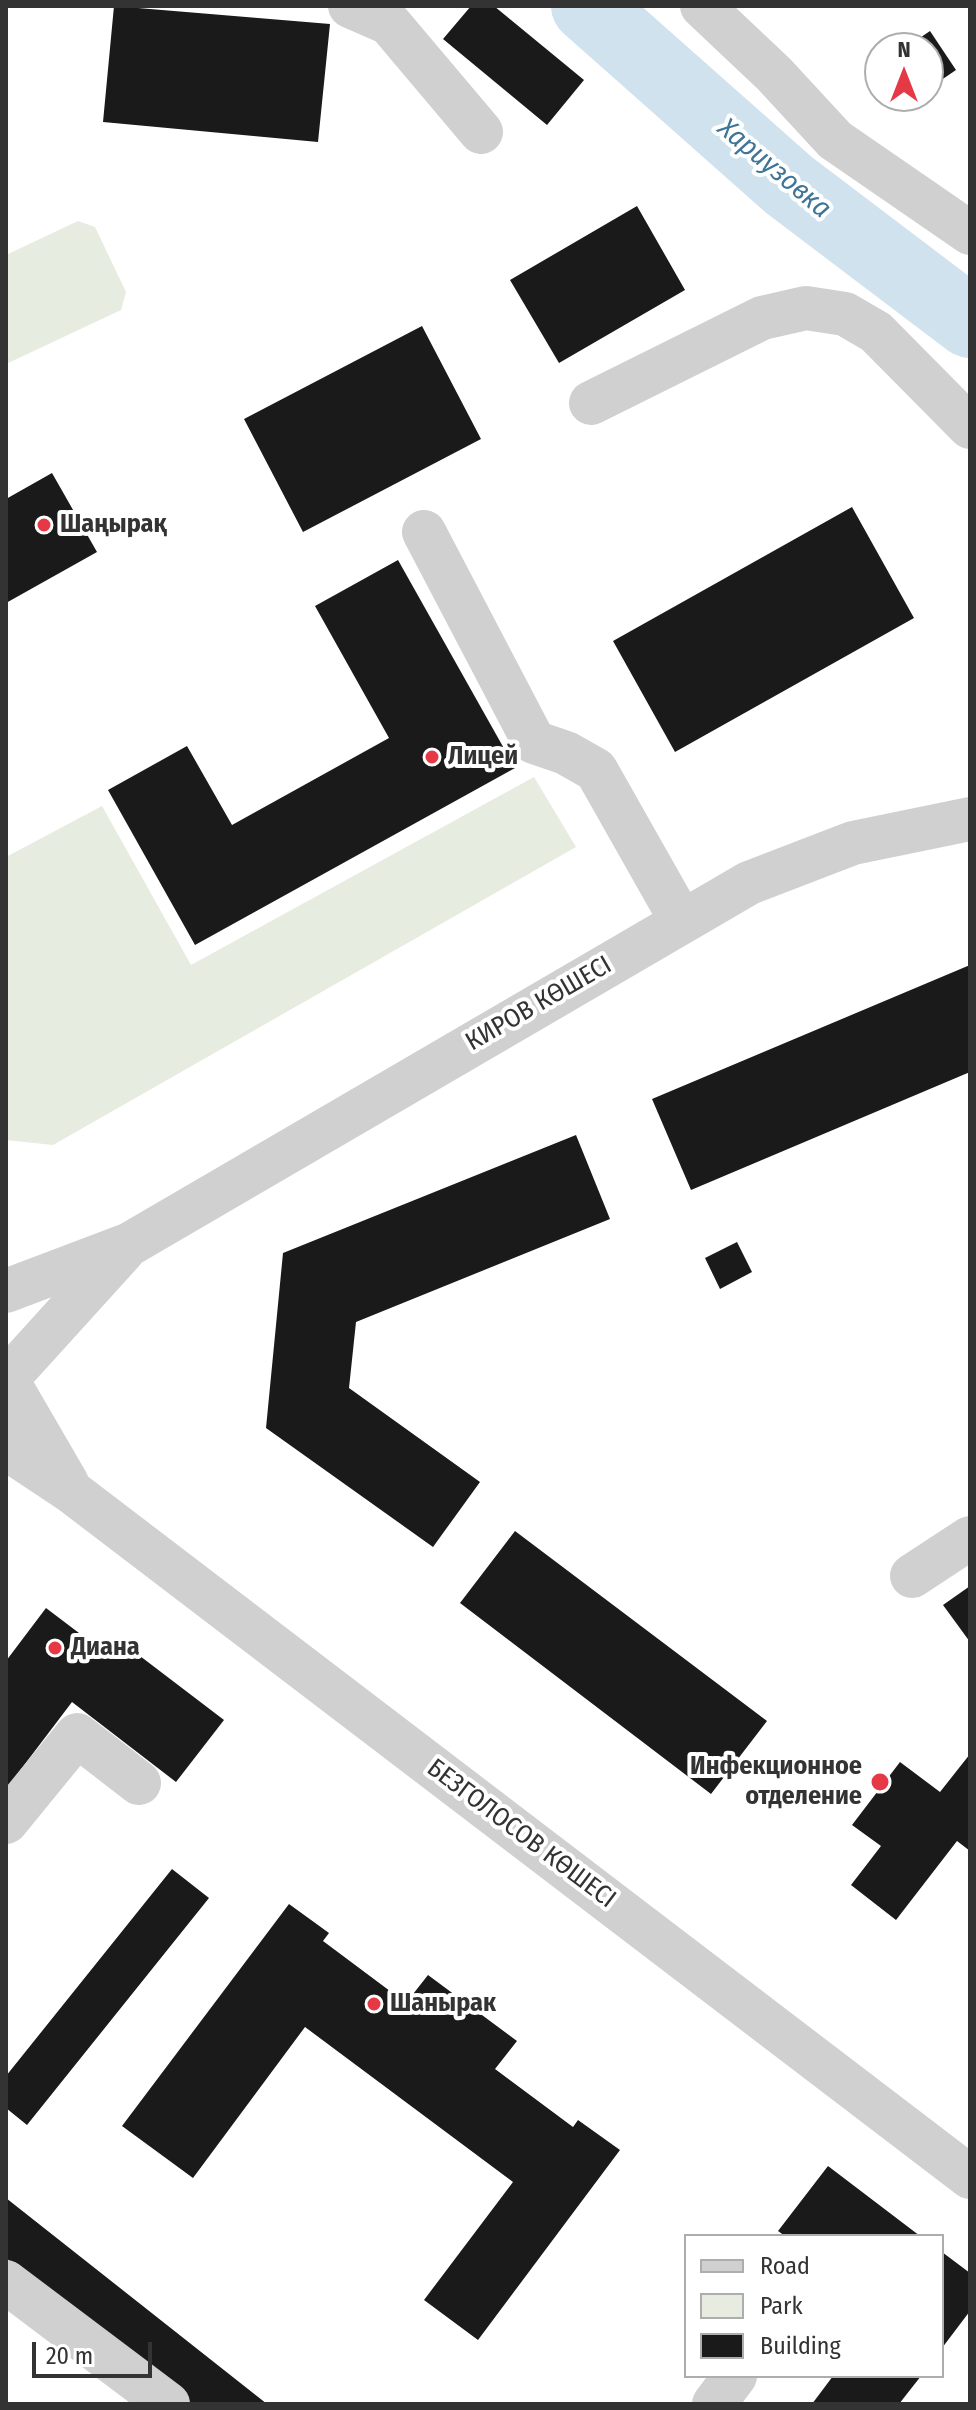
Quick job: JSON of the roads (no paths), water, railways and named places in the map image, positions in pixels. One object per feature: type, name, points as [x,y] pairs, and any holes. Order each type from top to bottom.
[{"type":"street","points":[[350,6],[389,23],[481,132]]},
{"type":"street","points":[[702,6],[774,74],[835,140],[970,233]]},
{"type":"street","points":[[591,403],[762,318],[806,308],[845,314],[876,332],[970,427]]},
{"type":"street","points":[[424,532],[534,742],[566,753],[596,770],[682,922]]},
{"type":"street","name":"КИРОВ КӨШЕСІ","points":[[130,1244],[749,883],[853,843],[970,819]]},
{"type":"street","points":[[6,1291],[130,1244]]},
{"type":"street","points":[[72,1492],[6,1379],[130,1244]]},
{"type":"street","name":"БЕЗГОЛОСОВ КӨШЕСІ","points":[[6,1448],[72,1492],[970,2177]]},
{"type":"street","points":[[912,1576],[970,1538]]},
{"type":"street","points":[[6,1822],[77,1735],[139,1783]]},
{"type":"street","points":[[6,2282],[168,2404]]},
{"type":"street","points":[[714,2404],[734,2378]]},
{"type":"waterway","name":"Хариузовка","points":[[587,6],[789,185],[970,322]]},
{"type":"place","name":"Шаңырақ","points":[[44,525]]},
{"type":"place","name":"Лицей","points":[[432,757]]},
{"type":"place","name":"Диана","points":[[55,1648]]},
{"type":"place","name":"Инфекционное отделение","points":[[880,1782]]},
{"type":"place","name":"Шанырак","points":[[374,2004]]}]
